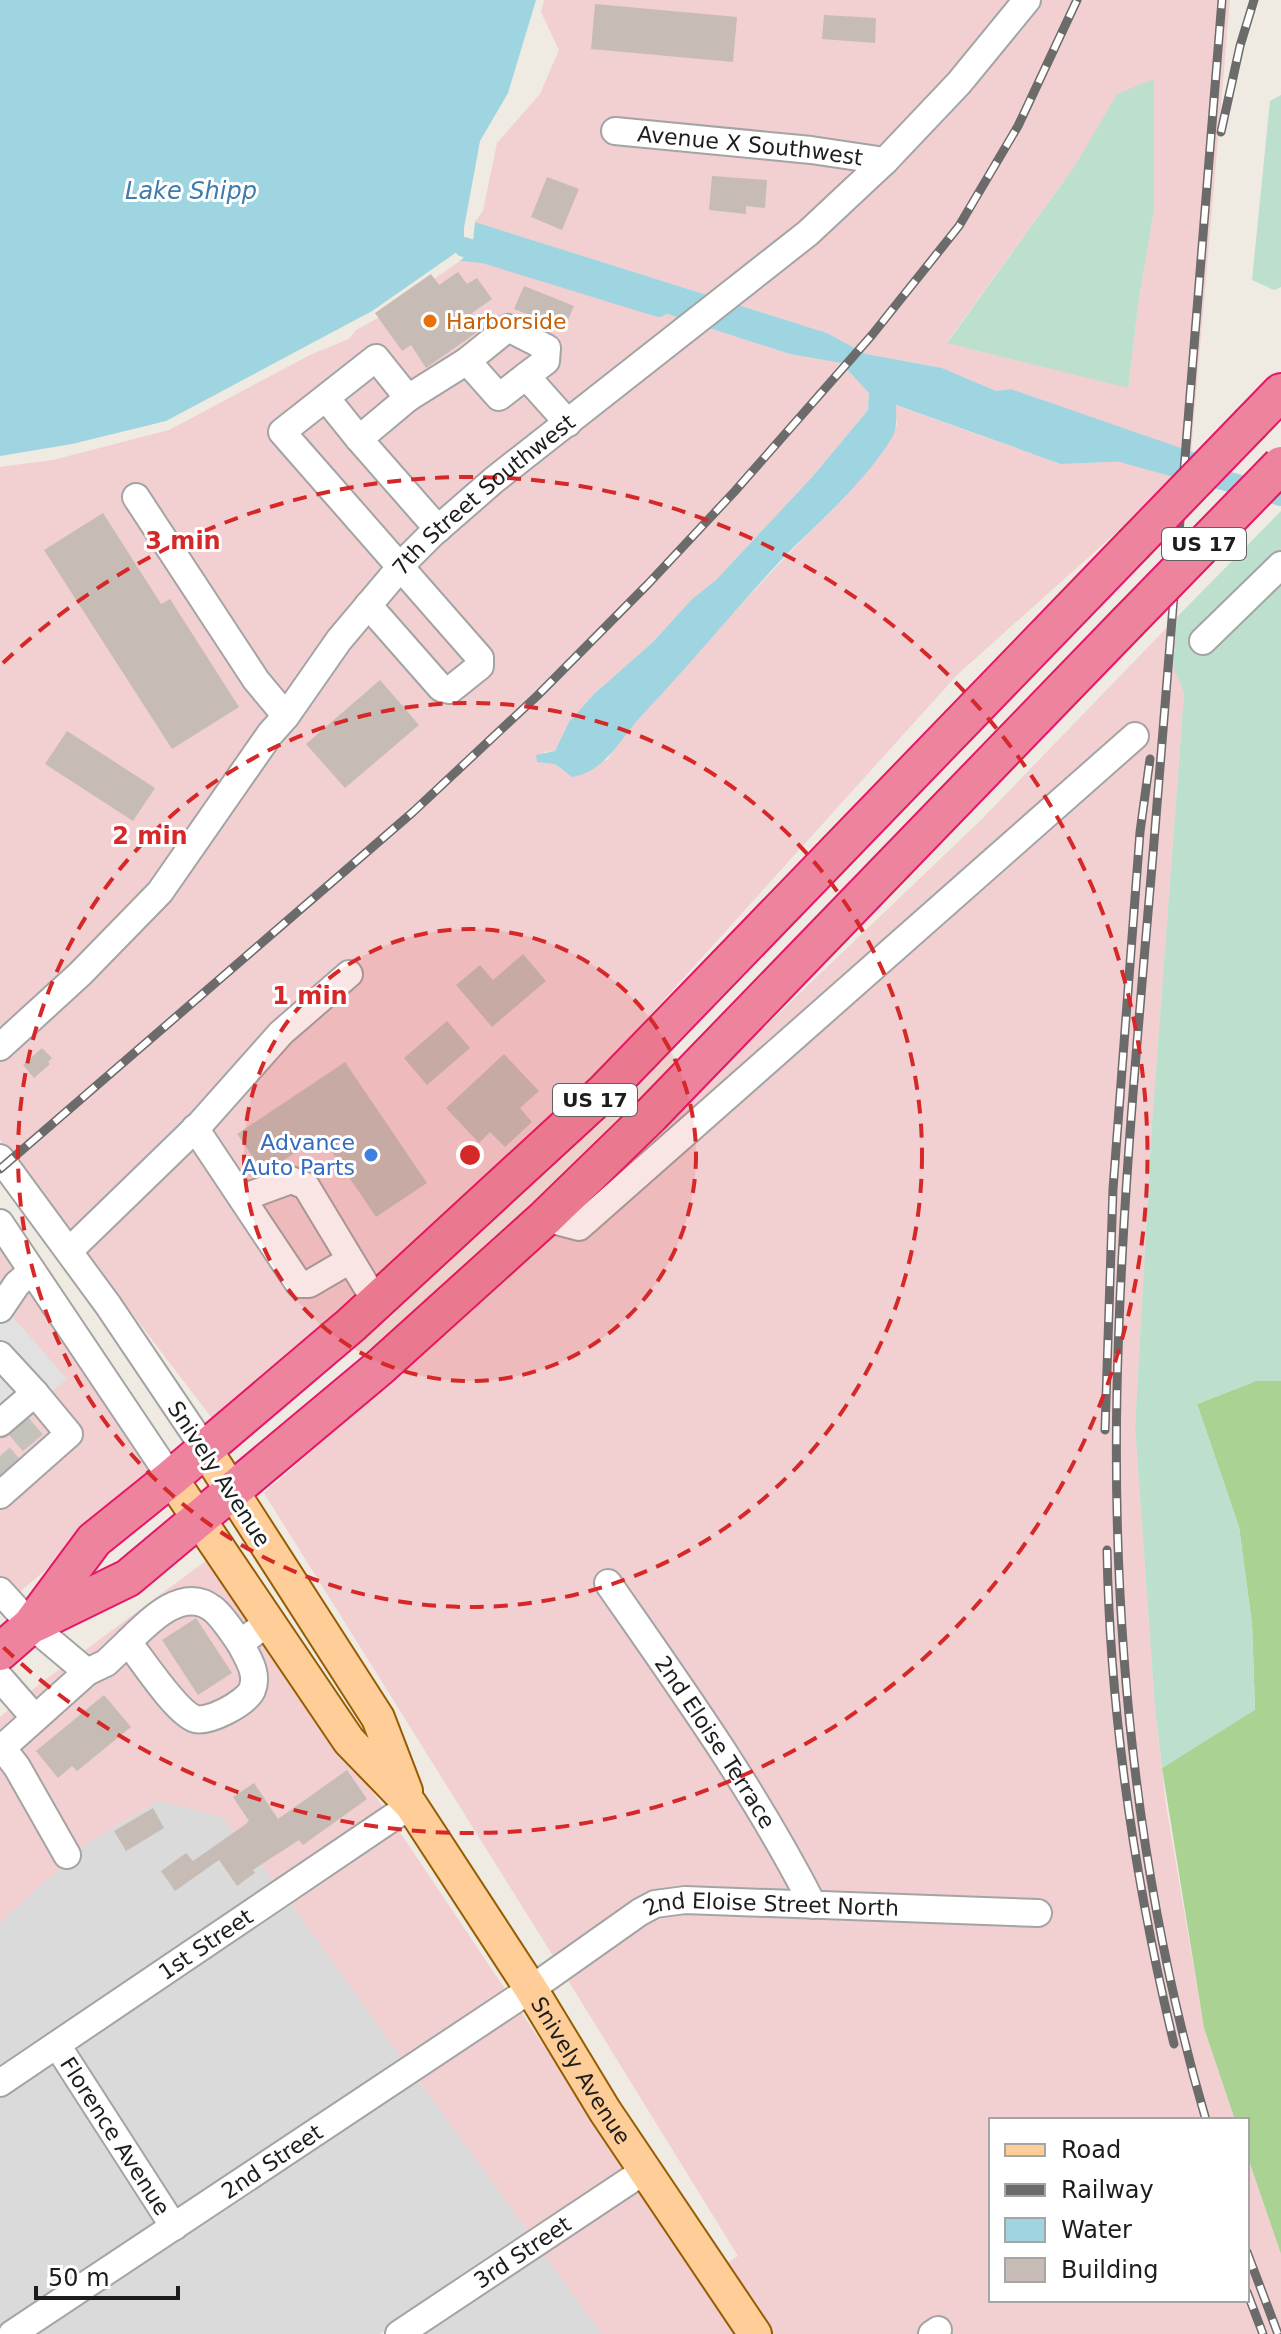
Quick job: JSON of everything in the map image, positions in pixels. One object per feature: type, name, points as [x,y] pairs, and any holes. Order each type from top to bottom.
[{"type":"highway","name":"US 17","points":[[0,1652],[31,1625],[94,1540],[376,1302],[605,1091],[1281,392]]},
{"type":"highway","name":"US 17","points":[[31,1625],[128,1578],[379,1368],[545,1218],[662,1104],[1281,465]]},
{"type":"main road","name":"Snively Avenue","points":[[205,1449],[378,1718],[411,1805]]},
{"type":"main road","name":"Snively Avenue","points":[[171,1478],[349,1741],[411,1805],[531,1989],[566,2050],[644,2171],[755,2334]]},
{"type":"street","name":"7th Street Southwest","points":[[0,1047],[80,974],[160,892],[339,640],[438,529],[494,480],[808,233],[885,161],[984,55],[1027,0]]},
{"type":"street","name":"Avenue X Southwest","points":[[615,131],[811,150],[885,161]]},
{"type":"street","points":[[359,439],[408,398],[467,361],[508,328],[547,348],[546,361],[499,397],[467,361]]},
{"type":"street","points":[[368,605],[441,688],[450,690],[480,666],[480,658],[282,432],[376,358],[408,398]]},
{"type":"street","points":[[526,376],[568,423]]},
{"type":"street","points":[[326,398],[438,529]]},
{"type":"street","points":[[136,497],[256,680],[286,716]]},
{"type":"street","points":[[1203,641],[1281,565]]},
{"type":"street","points":[[545,1218],[579,1227],[1135,736]]},
{"type":"street","points":[[69,1251],[195,1128],[281,1033],[349,974]]},
{"type":"street","points":[[195,1128],[299,1284],[309,1284],[350,1260]]},
{"type":"street","name":"Snively Avenue","points":[[0,1158],[69,1251],[205,1449]]},
{"type":"street","points":[[242,1198],[291,1180],[306,1186],[376,1302]]},
{"type":"street","name":"Snively Avenue","points":[[0,1223],[171,1478]]},
{"type":"street","points":[[0,1309],[17,1284],[32,1271]]},
{"type":"street","points":[[0,1355],[69,1434],[41,1453],[11,1481]]},
{"type":"street","points":[[9,1421],[35,1393]]},
{"type":"street","name":"2nd Eloise Terrace","points":[[608,1583],[738,1773],[783,1846],[813,1905]]},
{"type":"street","points":[[0,1591],[31,1625],[87,1672]]},
{"type":"street","points":[[67,1855],[17,1767],[1,1747],[87,1672],[106,1663],[128,1642],[165,1610],[183,1602],[203,1603],[214,1610],[240,1643],[254,1672],[252,1691],[209,1721],[197,1720],[181,1709],[128,1642]]},
{"type":"street","points":[[240,1643],[269,1622]]},
{"type":"street","points":[[0,1678],[35,1718]]},
{"type":"street","name":"1st Street","points":[[0,2083],[411,1805]]},
{"type":"street","name":"2nd Eloise Street North","points":[[531,1989],[655,1904],[685,1900],[1038,1913]]},
{"type":"street","name":"2nd Street","points":[[12,2334],[531,1989]]},
{"type":"street","name":"Florence Avenue","points":[[57,2045],[174,2227]]},
{"type":"street","name":"3rd Street","points":[[399,2334],[644,2171]]},
{"type":"shaded area","points":[[544,0],[1015,0],[977,48],[882,149],[812,139],[606,120],[605,141],[862,169],[802,225],[710,296],[475,222],[483,211],[497,143],[540,94],[559,50],[541,12]]},
{"type":"shaded area","points":[[1040,0],[1230,0],[1191,452],[1011,389],[996,391],[942,368],[866,354],[827,333],[735,304],[887,172],[893,173],[894,166],[991,63]],"holes":[[[1154,80],[1154,210],[1128,387],[947,342],[1076,164],[1117,95]]]},
{"type":"shaded area","points":[[460,261],[532,268],[623,293],[643,306],[683,319],[489,471],[153,885],[0,1034],[0,467],[53,460],[169,430],[312,354],[349,339],[356,330]]},
{"type":"shaded area","points":[[706,327],[790,354],[841,363],[869,393],[868,410],[813,476],[716,580],[692,599],[653,642],[594,694],[569,722],[555,751],[543,752],[562,770],[607,760],[629,729],[715,632],[849,490],[897,425],[895,405],[1061,464],[1161,460],[1187,469],[957,675],[586,1086],[217,1425],[0,1140],[0,1062],[86,982],[346,647],[416,565],[500,489]]},
{"type":"shaded area","points":[[1177,617],[1173,666],[1184,693],[1152,1124],[1135,1427],[1155,1708],[1166,1805],[1204,2028],[1234,2118],[989,2118],[989,2302],[1249,2302],[1249,2161],[1281,2254],[1281,2334],[767,2334],[722,2266],[738,2256],[566,1977],[644,1921],[671,1912],[807,1916],[810,1920],[815,1916],[1047,1925],[1048,1903],[819,1894],[669,1652],[610,1568],[595,1582],[730,1779],[796,1893],[685,1889],[555,1959],[264,1493],[423,1353],[980,821]]},
{"type":"shaded area","points":[[0,1250],[41,1303],[157,1476],[17,1594],[0,1576]]},
{"type":"shaded area","points":[[0,1302],[67,1379],[0,1437]]},
{"type":"shaded area","points":[[211,1557],[385,1810],[277,1884],[222,1817],[158,1801],[85,1844],[77,1852],[25,1761],[0,1728],[0,1717],[37,1686]]},
{"type":"shaded area","points":[[0,1762],[62,1866],[0,1923]]},
{"type":"shaded area","points":[[158,1801],[222,1817],[277,1884],[0,2070],[0,1923],[62,1866],[65,1870],[80,1859],[77,1852],[85,1844]]},
{"type":"shaded area","points":[[397,1828],[507,1992],[403,2060],[289,1901]]},
{"type":"shaded area","points":[[289,1901],[403,2060],[177,2213],[71,2049]]},
{"type":"shaded area","points":[[519,2009],[627,2170],[530,2234],[416,2077]]},
{"type":"shaded area","points":[[54,2060],[160,2224],[0,2329],[0,2096]]},
{"type":"shaded area","points":[[416,2077],[530,2234],[380,2334],[31,2334]]},
{"type":"shaded area","points":[[639,2187],[742,2334],[602,2334],[542,2252]]},
{"type":"shaded area","points":[[542,2252],[602,2334],[418,2334]]},
{"type":"green space","points":[[1154,79],[1154,210],[1128,388],[947,343],[1076,164],[1117,94]]},
{"type":"green space","points":[[1281,95],[1281,287],[1274,290],[1252,280],[1270,101]]},
{"type":"green space","points":[[1281,511],[1281,1381],[1256,1381],[1197,1404],[1239,1527],[1252,1624],[1255,1710],[1162,1768],[1135,1427],[1152,1124],[1184,693],[1173,666],[1177,617]]},
{"type":"green space","points":[[1256,1381],[1281,1381],[1281,2254],[1249,2161],[1249,2118],[1234,2118],[1204,2028],[1162,1768],[1255,1709],[1252,1624],[1239,1527],[1197,1404]]},
{"type":"water","name":"Lake Shipp","points":[[0,0],[536,0],[508,93],[480,141],[464,228],[464,247],[372,311],[166,421],[72,444],[0,456]]},
{"type":"water","points":[[475,222],[710,296],[683,319],[643,306],[623,293],[532,268],[460,261],[472,250]]},
{"type":"water","points":[[735,304],[827,333],[866,354],[942,368],[996,391],[1011,389],[1204,456],[1191,470],[1161,460],[1061,464],[896,405],[893,437],[867,473],[765,577],[612,752],[595,768],[572,777],[555,764],[537,762],[536,755],[555,751],[569,722],[594,694],[653,642],[692,599],[716,580],[813,476],[868,410],[869,393],[841,363],[790,354],[706,327]]},
{"type":"building","points":[[595,4],[737,17],[733,62],[591,49]]},
{"type":"building","points":[[824,15],[876,18],[875,43],[822,39]]},
{"type":"building","points":[[712,176],[767,180],[765,208],[746,206],[746,214],[709,210]]},
{"type":"building","points":[[547,177],[579,189],[562,230],[531,217]]},
{"type":"building","name":"Harborside","points":[[458,272],[467,284],[477,278],[492,299],[472,313],[483,328],[426,368],[411,345],[402,351],[375,313],[431,274],[439,285]]},
{"type":"building","points":[[524,286],[574,306],[564,329],[514,309]]},
{"type":"building","points":[[103,513],[161,604],[170,599],[239,707],[172,749],[44,550]]},
{"type":"building","points":[[380,680],[419,725],[345,788],[306,744]]},
{"type":"building","points":[[67,731],[155,788],[133,821],[45,764]]},
{"type":"building","points":[[523,954],[546,981],[492,1027],[456,985],[480,965],[493,980]]},
{"type":"building","points":[[447,1021],[470,1048],[427,1085],[404,1058]]},
{"type":"building","points":[[42,1048],[52,1058],[48,1062],[50,1064],[34,1078],[23,1065]]},
{"type":"building","points":[[504,1054],[539,1091],[520,1108],[532,1122],[505,1147],[490,1132],[479,1143],[446,1108]]},
{"type":"building","name":"Advance Auto Parts","points":[[345,1062],[427,1183],[376,1217],[321,1136],[264,1173],[237,1134]]},
{"type":"building","points":[[196,1618],[232,1673],[198,1695],[162,1640]]},
{"type":"building","points":[[104,1695],[131,1727],[77,1771],[72,1766],[58,1778],[36,1751]]},
{"type":"building","points":[[347,1770],[367,1799],[303,1845],[299,1840],[253,1870],[255,1873],[237,1886],[219,1860],[175,1891],[161,1871],[186,1853],[193,1861],[249,1821],[233,1797],[254,1783],[278,1819]]},
{"type":"building","points":[[153,1808],[164,1828],[126,1851],[114,1831]]},
{"type":"waterway","points":[[464,247],[659,307]]},
{"type":"waterway","points":[[1125,453],[1281,496]]},
{"type":"tunnel","points":[[16,1423],[38,1449]]},
{"type":"tunnel","points":[[0,1456],[13,1471]]},
{"type":"railway","points":[[0,1169],[413,812],[538,695],[735,491],[872,335],[959,226],[1018,126],[1077,0]]},
{"type":"railway","points":[[1205,2118],[1162,1941],[1134,1758],[1119,1573],[1117,1389],[1131,1121],[1222,0]]},
{"type":"railway","points":[[1221,132],[1240,46],[1254,0]]},
{"type":"railway","points":[[1105,1430],[1113,1189],[1140,832],[1150,759]]},
{"type":"railway","points":[[1107,1550],[1113,1674],[1127,1798],[1136,1860],[1174,2044]]},
{"type":"railway","points":[[1249,2257],[1278,2334]]},
{"type":"railway","points":[[1249,2297],[1263,2334]]},
{"type":"place","name":"Harborside","points":[[430,321]]},
{"type":"place","name":"Advance Auto Parts","points":[[371,1155]]}]
